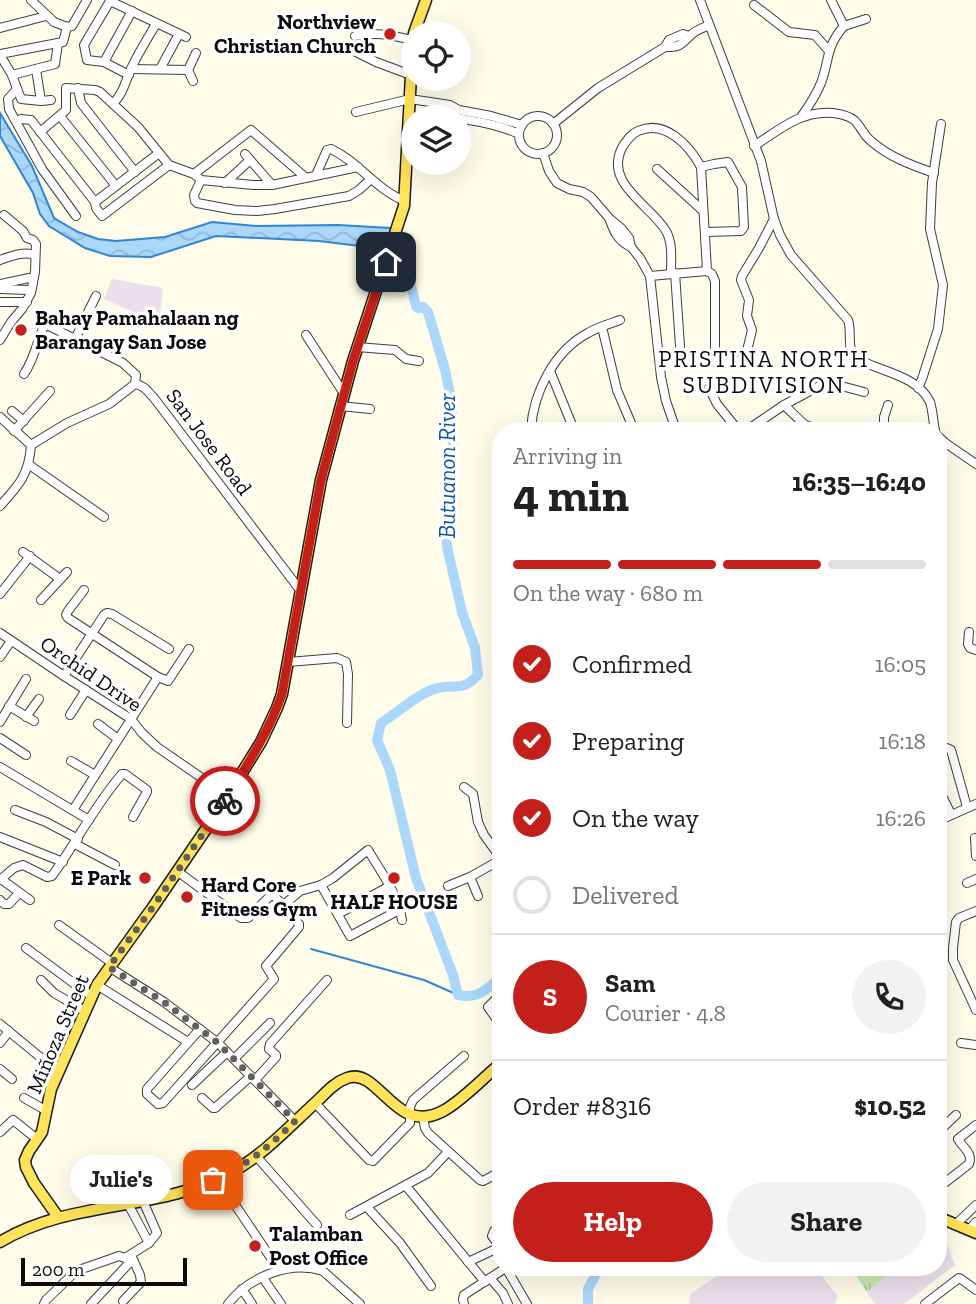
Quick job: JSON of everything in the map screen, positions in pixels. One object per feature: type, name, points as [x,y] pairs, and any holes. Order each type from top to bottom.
[{"type":"main road","points":[[418,21],[426,0]]},
{"type":"main road","name":"Miñoza Street","points":[[410,91],[410,105]]},
{"type":"main road","name":"Miñoza Street","points":[[58,1217],[34,1183],[25,1160],[42,1132],[51,1089],[97,985],[228,796],[274,716],[282,694],[321,480],[357,347],[399,225],[407,175]]},
{"type":"main road","points":[[1,1240],[35,1224],[58,1217],[172,1194],[232,1172],[272,1143],[335,1084],[347,1078],[361,1078],[398,1108],[417,1117],[442,1112],[492,1071]]},
{"type":"main road","points":[[947,1221],[974,1228]]},
{"type":"street","points":[[31,0],[46,16],[67,27],[72,26],[88,0]]},
{"type":"street","points":[[699,0],[765,174],[774,219],[791,255],[848,320],[853,356],[899,376],[918,388],[930,403],[934,422]]},
{"type":"street","points":[[831,0],[844,26]]},
{"type":"street","points":[[160,69],[182,36],[110,2],[85,46],[87,60],[104,62],[130,72],[188,70]]},
{"type":"street","points":[[754,5],[789,32],[815,35],[829,51]]},
{"type":"street","points":[[104,62],[132,11]]},
{"type":"street","points":[[0,28],[46,16]]},
{"type":"street","points":[[801,117],[821,82],[833,41],[844,26],[866,19]]},
{"type":"street","points":[[113,104],[128,81],[130,72],[156,24]]},
{"type":"street","points":[[553,124],[598,88],[665,47],[674,48],[686,42],[689,36],[709,25]]},
{"type":"street","points":[[51,100],[23,100],[0,55],[63,42],[67,27]]},
{"type":"street","points":[[355,36],[363,34],[401,37]]},
{"type":"street","points":[[12,75],[55,64],[58,43]]},
{"type":"street","points":[[346,47],[401,71]]},
{"type":"street","points":[[188,70],[196,53]]},
{"type":"street","points":[[36,69],[41,101]]},
{"type":"street","points":[[188,70],[193,80]]},
{"type":"street","points":[[40,132],[66,110],[65,88],[78,88],[100,92],[138,127],[169,165],[198,177],[225,183],[272,185],[358,167]]},
{"type":"street","points":[[78,88],[81,103],[135,172]]},
{"type":"street","points":[[17,89],[8,99],[9,109],[42,169],[76,216]]},
{"type":"street","points":[[356,112],[410,99],[450,105]]},
{"type":"street","points":[[754,146],[793,120],[814,113],[826,113],[852,118],[865,136],[881,148],[907,163],[934,173]]},
{"type":"street","points":[[60,116],[116,186]]},
{"type":"street","points":[[541,116],[553,124],[556,141],[543,153],[532,152],[522,145],[520,129],[527,119],[541,116]]},
{"type":"street","points":[[471,118],[520,129]]},
{"type":"street","points":[[21,119],[32,120],[95,202],[101,215],[169,165]]},
{"type":"street","points":[[918,388],[938,329],[943,285],[930,229],[932,183],[941,124]]},
{"type":"street","points":[[650,275],[673,273],[707,271],[712,274],[715,281],[714,361],[681,361],[673,273],[670,244],[667,233],[625,185],[618,169],[620,152],[627,139],[636,132],[651,128],[667,130],[694,154],[701,167],[707,271]]},
{"type":"street","points":[[305,177],[251,130],[198,177],[195,201],[235,210],[275,209],[349,196],[371,179]]},
{"type":"street","points":[[316,176],[327,150],[335,150],[358,167],[385,196],[404,204]]},
{"type":"street","points":[[95,202],[159,153]]},
{"type":"street","points":[[543,153],[549,171],[557,183],[591,197],[609,218],[616,236],[631,247],[650,275],[661,377],[673,422]]},
{"type":"street","points":[[225,183],[248,157],[272,185]]},
{"type":"street","points":[[701,167],[728,162],[742,187],[744,227],[741,231],[706,232]]},
{"type":"street","points":[[657,169],[702,210]]},
{"type":"street","points":[[0,340],[31,293],[36,244],[4,215]]},
{"type":"street","points":[[738,362],[746,355],[752,330],[747,316],[749,300],[742,276],[774,219]]},
{"type":"street","points":[[0,260],[19,254],[35,255]]},
{"type":"street","points":[[0,289],[17,285],[29,278]]},
{"type":"street","points":[[0,284],[17,285],[28,290]]},
{"type":"street","points":[[75,339],[96,296]]},
{"type":"street","points":[[0,302],[27,302]]},
{"type":"street","points":[[533,422],[538,396],[561,355],[577,340],[620,320]]},
{"type":"street","points":[[24,374],[33,358],[45,324],[122,363],[136,375],[135,384]]},
{"type":"street","points":[[602,327],[617,390],[631,422]]},
{"type":"street","points":[[306,335],[344,392]]},
{"type":"street","points":[[357,347],[395,350],[406,359],[419,361]]},
{"type":"street","points":[[550,371],[571,422]]},
{"type":"street","points":[[759,422],[823,384],[830,383],[864,392]]},
{"type":"street","name":"San Jose Road","points":[[31,445],[67,423],[109,404],[135,384],[144,387],[300,590]]},
{"type":"street","points":[[709,388],[717,404],[732,422]]},
{"type":"street","points":[[14,431],[50,391]]},
{"type":"street","points":[[785,405],[802,422]]},
{"type":"street","points":[[884,422],[888,405]]},
{"type":"street","points":[[340,406],[370,408]]},
{"type":"street","points":[[12,411],[24,421]]},
{"type":"street","points":[[0,417],[31,445],[29,464],[21,482],[0,506]]},
{"type":"street","points":[[947,443],[976,464]]},
{"type":"street","points":[[29,464],[104,517]]},
{"type":"street","points":[[0,594],[27,554],[60,579]]},
{"type":"street","points":[[41,600],[66,572]]},
{"type":"street","points":[[85,590],[68,611],[68,618],[158,677],[168,681],[189,649]]},
{"type":"street","points":[[64,676],[107,613],[169,649]]},
{"type":"street","points":[[969,632],[968,644],[976,650]]},
{"type":"street","name":"Orchid Drive","points":[[0,633],[131,719],[163,752],[228,796]]},
{"type":"street","points":[[0,657],[11,641]]},
{"type":"street","points":[[288,662],[337,657],[346,662],[347,723]]},
{"type":"street","points":[[73,810],[158,677]]},
{"type":"street","points":[[0,722],[26,679]]},
{"type":"street","points":[[70,715],[86,690]]},
{"type":"street","points":[[9,706],[30,719],[39,699]]},
{"type":"street","points":[[97,724],[118,739]]},
{"type":"street","points":[[0,737],[26,755]]},
{"type":"street","points":[[947,748],[951,750],[972,805],[947,816]]},
{"type":"street","points":[[71,761],[95,775]]},
{"type":"street","points":[[0,767],[89,820]]},
{"type":"street","points":[[30,900],[1,879],[13,868],[23,865],[47,877],[52,876],[120,775],[125,774],[147,790],[133,817]]},
{"type":"street","points":[[464,787],[473,794],[478,822],[492,847]]},
{"type":"street","points":[[15,810],[115,865]]},
{"type":"street","points":[[0,837],[63,862]]},
{"type":"street","points":[[975,838],[976,856]]},
{"type":"street","points":[[177,871],[245,919],[272,894],[283,904],[300,891],[321,885],[333,878],[368,850],[390,886],[401,909],[402,920]]},
{"type":"street","points":[[448,886],[492,864]]},
{"type":"street","points":[[470,877],[478,896]]},
{"type":"street","points":[[967,883],[976,879]]},
{"type":"street","points":[[321,885],[350,936],[401,909]]},
{"type":"street","points":[[338,914],[390,886]]},
{"type":"street","points":[[0,900],[9,904],[19,893]]},
{"type":"street","points":[[976,911],[956,922],[953,960],[976,1010]]},
{"type":"street","points":[[200,1029],[147,1089],[147,1094],[158,1104],[163,1103],[274,979],[266,966],[299,927],[291,916]]},
{"type":"street","points":[[59,925],[218,1043],[295,1121]]},
{"type":"street","points":[[26,948],[91,996]]},
{"type":"street","points":[[41,979],[54,993],[85,1011]]},
{"type":"street","points":[[202,1098],[215,1108],[276,1057],[270,1044],[327,979]]},
{"type":"street","points":[[97,985],[188,1042]]},
{"type":"street","points":[[192,1085],[270,1023]]},
{"type":"street","points":[[0,1024],[60,1070]]},
{"type":"street","points":[[0,1043],[9,1031]]},
{"type":"street","points":[[961,1043],[976,1045]]},
{"type":"street","points":[[464,1056],[413,1100],[410,1107],[428,1133],[480,1180],[492,1176]]},
{"type":"street","points":[[0,1069],[12,1079]]},
{"type":"street","points":[[24,1098],[47,1111]]},
{"type":"street","points":[[315,1103],[369,1160],[373,1161],[417,1117]]},
{"type":"street","points":[[947,1124],[956,1115]]},
{"type":"street","points":[[0,1132],[13,1120],[37,1139]]},
{"type":"street","points":[[947,1181],[969,1164],[973,1151],[958,1139],[976,1125]]},
{"type":"street","points":[[350,1215],[428,1173],[448,1152]]},
{"type":"street","points":[[256,1156],[317,1225]]},
{"type":"street","points":[[217,1178],[279,1270]]},
{"type":"street","points":[[406,1186],[468,1262],[503,1293],[508,1304]]},
{"type":"street","points":[[91,1304],[157,1233],[143,1201]]},
{"type":"street","points":[[128,1204],[149,1243]]},
{"type":"street","points":[[956,1225],[976,1205]]},
{"type":"street","points":[[367,1207],[400,1243],[431,1286]]},
{"type":"street","points":[[468,1262],[492,1251]]},
{"type":"street","points":[[44,1304],[74,1272],[119,1256],[132,1257]]},
{"type":"street","points":[[123,1301],[141,1282],[132,1257]]},
{"type":"street","points":[[228,1304],[242,1289],[279,1270],[294,1268],[323,1271],[360,1304]]},
{"type":"street","points":[[464,1304],[464,1295],[494,1276]]},
{"type":"street","points":[[512,1276],[527,1304]]},
{"type":"street","points":[[263,1278],[281,1304]]},
{"type":"street","points":[[930,1303],[958,1278],[976,1290]]},
{"type":"street","points":[[242,1289],[252,1304]]},
{"type":"shaded area","points":[[112,279],[163,288],[159,323],[104,299]]},
{"type":"shaded area","points":[[947,1244],[955,1265],[947,1271]]},
{"type":"shaded area","points":[[717,1276],[822,1276],[838,1296],[835,1304],[689,1304],[690,1294]]},
{"type":"shaded area","points":[[886,1276],[941,1276],[904,1304],[875,1304],[867,1292]]},
{"type":"green space","points":[[856,1276],[886,1276],[867,1292]]},
{"type":"water","points":[[0,113],[32,166],[54,218],[78,232],[98,239],[116,241],[165,237],[212,222],[257,226],[338,225],[390,228],[401,241],[393,261],[376,248],[319,241],[216,236],[151,257],[110,256],[85,248],[49,226],[40,214],[33,193],[0,136]]},
{"type":"waterway","name":"Butuanon River","points":[[389,239],[404,262],[416,306],[423,307],[428,312],[451,399],[452,483],[446,512],[447,547],[462,612],[475,648],[478,675],[463,686],[438,688],[416,698],[381,723],[377,740],[390,770],[416,878],[458,995],[477,995],[492,985]]},
{"type":"waterway","points":[[311,949],[424,980],[458,995]]},
{"type":"waterway","name":"Butuanon River","points":[[588,1304],[588,1289],[595,1276]]},
{"type":"way so far","points":[[213,1180],[232,1172],[256,1156],[295,1121],[218,1043],[164,1002],[109,967],[225,801]]},
{"type":"place","name":"Northview Christian Church","points":[[390,34]]},
{"type":"place","name":"Bahay Pamahalaan ng Barangay San Jose","points":[[21,330]]},
{"type":"place","name":"E Park","points":[[145,878]]},
{"type":"place","name":"HALF HOUSE","points":[[394,878]]},
{"type":"place","name":"Hard Core Fitness Gym","points":[[187,897]]},
{"type":"place","name":"Julie's","points":[[213,1180]]},
{"type":"place","name":"Talamban Post Office","points":[[255,1246]]},
{"type":"district","name":"PRISTINA NORTH SUBDIVISION","points":[[764,372]]},
{"type":"route","points":[[225,801],[261,742],[282,694],[321,480],[353,361],[386,262]]}]
